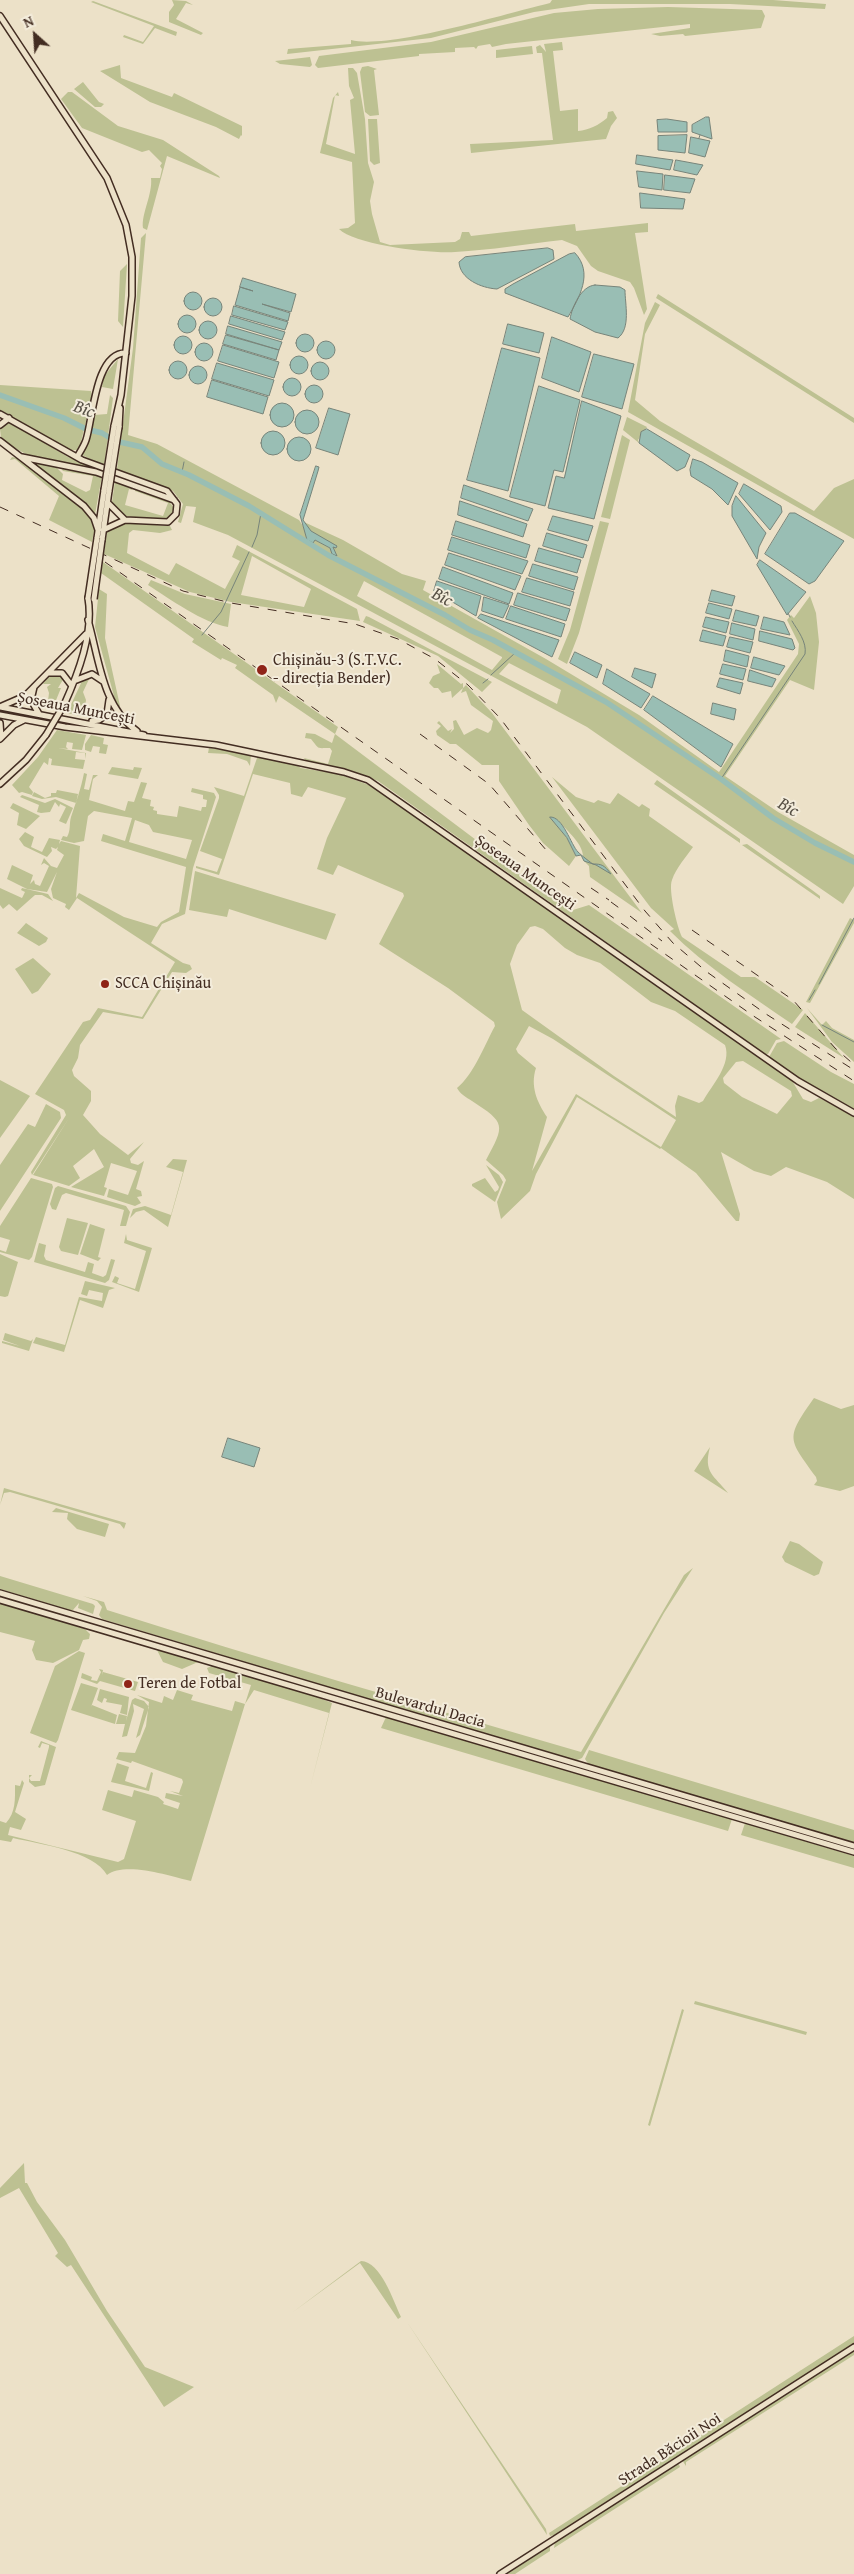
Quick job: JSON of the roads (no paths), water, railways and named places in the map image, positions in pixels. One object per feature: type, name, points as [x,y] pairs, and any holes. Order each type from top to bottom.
[{"type":"main road","points":[[0,16],[99,164],[120,206],[132,263],[130,314],[120,405],[101,530]]},
{"type":"main road","points":[[77,457],[86,440],[97,387],[108,364],[116,355],[126,353]]},
{"type":"main road","points":[[0,414],[77,457],[166,494],[174,500],[177,512],[175,517],[168,522],[125,520],[101,530]]},
{"type":"main road","points":[[0,425],[9,418]]},
{"type":"main road","points":[[0,441],[84,506],[101,530]]},
{"type":"main road","points":[[22,457],[96,472],[166,494]]},
{"type":"main road","points":[[0,784],[46,735],[64,705],[73,684],[86,634],[99,539],[108,502],[107,491]]},
{"type":"main road","points":[[108,502],[125,520]]},
{"type":"main road","points":[[88,620],[109,700],[107,714]]},
{"type":"main road","points":[[0,707],[19,699],[34,688],[86,634]]},
{"type":"main road","points":[[46,675],[59,672],[73,684]]},
{"type":"main road","points":[[73,684],[83,676],[92,674],[105,682]]},
{"type":"main road","points":[[34,688],[31,700],[40,714]]},
{"type":"main road","points":[[109,700],[124,720],[139,733]]},
{"type":"main road","name":"Șoseaua Muncești","points":[[0,707],[88,722],[123,733],[139,733],[147,736]]},
{"type":"main road","points":[[88,722],[99,720],[107,714],[111,715],[117,712]]},
{"type":"main road","name":"Șoseaua Muncești","points":[[0,715],[24,720],[229,748],[344,772],[368,780],[798,1081],[854,1113]]},
{"type":"main road","points":[[1,739],[14,725],[24,720]]},
{"type":"main road","points":[[123,733],[124,720]]},
{"type":"main road","points":[[0,723],[1,739]]},
{"type":"main road","points":[[0,778],[8,777]]},
{"type":"main road","name":"Bulevardul Dacia","points":[[0,1593],[96,1621],[577,1771],[854,1852]]},
{"type":"main road","name":"Bulevardul Dacia","points":[[0,1600],[579,1765],[854,1846]]},
{"type":"main road","points":[[94,1628],[96,1621]]},
{"type":"main road","points":[[577,1771],[579,1765]]},
{"type":"main road","name":"Strada Băcioii Noi","points":[[500,2574],[854,2347]]},
{"type":"water","points":[[709,117],[712,139],[692,132],[692,125]]},
{"type":"water","points":[[667,119],[687,122],[687,132],[658,132],[657,120]]},
{"type":"water","points":[[687,135],[685,153],[658,150],[658,136]]},
{"type":"water","points":[[691,137],[710,141],[705,157],[689,153]]},
{"type":"water","points":[[637,155],[673,160],[670,170],[636,164]]},
{"type":"water","points":[[676,160],[703,165],[697,175],[674,170]]},
{"type":"water","points":[[637,171],[663,174],[662,190],[639,187]]},
{"type":"water","points":[[665,175],[695,179],[690,193],[664,190]]},
{"type":"water","points":[[640,193],[685,199],[683,209],[641,208]]},
{"type":"water","points":[[548,248],[553,250],[554,259],[497,289],[484,287],[472,282],[460,268],[459,262],[465,257]]},
{"type":"water","points":[[575,253],[581,261],[584,277],[580,294],[568,317],[505,293],[505,289],[513,284],[569,254]]},
{"type":"water","points":[[243,278],[296,294],[291,312],[262,304],[290,313],[288,321],[235,305]]},
{"type":"water","points":[[590,286],[620,287],[625,290],[626,322],[622,334],[618,338],[595,332],[570,319],[575,303],[581,293]]},
{"type":"water","points":[[189,292],[197,292],[202,297],[200,308],[189,310],[184,305],[184,297]]},
{"type":"water","points":[[209,298],[217,298],[222,303],[220,314],[209,316],[204,311],[204,303]]},
{"type":"water","points":[[234,306],[288,322],[285,330],[232,315]]},
{"type":"water","points":[[183,315],[191,315],[196,320],[194,331],[183,333],[178,328],[178,320]]},
{"type":"water","points":[[231,316],[285,332],[282,340],[229,324]]},
{"type":"water","points":[[204,321],[212,321],[217,326],[215,337],[204,339],[199,334],[199,326]]},
{"type":"water","points":[[508,324],[544,333],[539,353],[503,344]]},
{"type":"water","points":[[228,326],[282,342],[279,350],[226,334]]},
{"type":"water","points":[[301,334],[309,334],[314,339],[312,350],[301,352],[296,347],[296,339]]},
{"type":"water","points":[[226,335],[279,350],[276,360],[223,344]]},
{"type":"water","points":[[179,336],[187,336],[192,341],[190,352],[179,354],[174,349],[174,341]]},
{"type":"water","points":[[552,337],[591,352],[579,392],[542,378]]},
{"type":"water","points":[[322,341],[330,341],[335,346],[333,357],[322,359],[317,354],[317,346]]},
{"type":"water","points":[[200,343],[208,343],[213,348],[211,359],[200,361],[195,356],[195,348]]},
{"type":"water","points":[[223,345],[279,362],[274,378],[218,361]]},
{"type":"water","points":[[502,348],[540,358],[508,491],[467,480]]},
{"type":"water","points":[[594,354],[634,364],[622,409],[582,397]]},
{"type":"water","points":[[295,356],[303,356],[308,361],[306,372],[295,374],[290,369],[290,361]]},
{"type":"water","points":[[174,361],[182,361],[187,366],[185,377],[174,379],[169,374],[169,366]]},
{"type":"water","points":[[316,362],[324,362],[329,367],[327,378],[316,380],[311,375],[311,367]]},
{"type":"water","points":[[217,363],[274,380],[269,396],[212,379]]},
{"type":"water","points":[[194,366],[202,366],[207,371],[205,382],[194,384],[189,379],[189,371]]},
{"type":"water","points":[[288,378],[296,378],[301,383],[299,394],[288,396],[283,391],[283,383]]},
{"type":"water","points":[[212,380],[268,397],[263,414],[207,397]]},
{"type":"water","points":[[310,385],[318,385],[323,390],[321,401],[310,403],[305,398],[305,390]]},
{"type":"water","points":[[539,386],[580,400],[563,472],[554,470],[545,506],[510,497]]},
{"type":"water","points":[[582,401],[621,416],[594,519],[548,508],[556,476],[564,478]]},
{"type":"water","points":[[282,403],[287,404],[293,410],[293,420],[287,426],[282,427],[277,426],[271,420],[270,415],[271,410],[277,404]]},
{"type":"water","points":[[329,408],[350,414],[338,455],[316,448]]},
{"type":"water","points":[[307,410],[312,411],[318,417],[318,427],[312,433],[307,434],[302,433],[296,427],[295,422],[296,417],[302,411]]},
{"type":"water","points":[[647,429],[690,455],[685,467],[677,471],[639,443],[641,432]]},
{"type":"water","points":[[273,431],[278,432],[284,438],[284,448],[278,454],[273,455],[268,454],[262,448],[261,443],[262,438],[268,432]]},
{"type":"water","points":[[299,437],[304,438],[310,444],[310,454],[304,460],[299,461],[294,460],[288,454],[287,449],[288,444],[294,438]]},
{"type":"water","points":[[693,459],[702,462],[738,483],[728,505],[712,489],[691,476],[690,470]]},
{"type":"water","points":[[316,466],[319,467],[303,520],[311,531],[337,546],[336,548],[333,547],[337,556],[332,554],[330,548],[315,540],[313,543],[307,540],[300,515]]},
{"type":"water","points":[[744,484],[781,506],[782,512],[770,530],[739,494]]},
{"type":"water","points":[[464,485],[533,509],[528,521],[461,498]]},
{"type":"water","points":[[736,496],[766,533],[759,547],[757,559],[732,516],[732,506]]},
{"type":"water","points":[[460,501],[527,524],[523,537],[458,515]]},
{"type":"water","points":[[790,513],[795,513],[844,541],[815,581],[809,584],[765,554]]},
{"type":"water","points":[[553,516],[593,526],[588,541],[548,530]]},
{"type":"water","points":[[456,521],[530,545],[526,558],[452,535]]},
{"type":"water","points":[[547,533],[587,545],[583,558],[543,546]]},
{"type":"water","points":[[452,537],[528,561],[522,574],[448,550]]},
{"type":"water","points":[[539,548],[581,560],[577,573],[535,561]]},
{"type":"water","points":[[449,553],[521,576],[515,590],[445,565]]},
{"type":"water","points":[[760,560],[806,592],[787,615],[757,565]]},
{"type":"water","points":[[533,564],[578,577],[574,590],[529,576]]},
{"type":"water","points":[[443,567],[513,593],[509,604],[439,579]]},
{"type":"water","points":[[527,578],[574,592],[570,606],[522,592]]},
{"type":"water","points":[[437,581],[481,596],[476,616],[434,591]]},
{"type":"water","points":[[712,590],[735,596],[732,606],[709,601]]},
{"type":"water","points":[[518,593],[570,609],[566,621],[514,605]]},
{"type":"water","points":[[484,597],[509,605],[503,618],[482,611]]},
{"type":"water","points":[[709,603],[732,609],[729,619],[706,613]]},
{"type":"water","points":[[511,606],[565,624],[561,637],[506,619]]},
{"type":"water","points":[[736,610],[759,616],[756,626],[733,621]]},
{"type":"water","points":[[481,614],[559,640],[552,657],[478,618]]},
{"type":"water","points":[[706,617],[729,622],[726,633],[703,627]]},
{"type":"water","points":[[764,617],[784,622],[790,635],[761,629]]},
{"type":"water","points":[[732,623],[755,629],[753,640],[730,634]]},
{"type":"water","points":[[703,630],[726,636],[723,646],[700,641]]},
{"type":"water","points":[[760,631],[792,639],[795,648],[793,650],[759,641]]},
{"type":"water","points":[[730,637],[753,642],[750,653],[727,647]]},
{"type":"water","points":[[726,650],[749,656],[747,667],[724,661]]},
{"type":"water","points":[[575,652],[602,665],[597,678],[570,663]]},
{"type":"water","points":[[754,657],[785,666],[779,675],[751,668]]},
{"type":"water","points":[[723,664],[746,669],[743,680],[720,674]]},
{"type":"water","points":[[635,668],[656,674],[652,688],[632,677]]},
{"type":"water","points":[[607,669],[650,694],[641,708],[603,684]]},
{"type":"water","points":[[750,670],[776,679],[772,687],[748,681]]},
{"type":"water","points":[[720,678],[743,683],[740,694],[717,687]]},
{"type":"water","points":[[653,696],[733,744],[721,767],[644,710]]},
{"type":"water","points":[[713,703],[736,709],[734,720],[711,714]]},
{"type":"water","points":[[550,817],[559,821],[578,852],[593,864],[584,861],[581,855],[576,856],[567,838]]},
{"type":"water","points":[[593,864],[603,866],[611,874],[596,865]]},
{"type":"water","points":[[228,1438],[260,1448],[254,1467],[222,1457]]},
{"type":"waterway","name":"Bîc","points":[[0,395],[64,418],[86,429],[102,433],[115,441],[142,447],[162,464],[189,475],[249,506],[328,555],[445,615],[470,630],[493,640],[606,702],[721,779],[773,818],[815,843],[854,862]]},
{"type":"waterway","points":[[182,472],[184,462]]},
{"type":"waterway","points":[[252,547],[257,535],[261,513]]},
{"type":"waterway","points":[[202,635],[221,612],[249,552]]},
{"type":"waterway","points":[[788,613],[790,617]]},
{"type":"waterway","points":[[721,779],[805,654],[803,641],[792,621]]},
{"type":"waterway","points":[[491,675],[515,653]]},
{"type":"waterway","points":[[483,683],[488,679]]},
{"type":"waterway","points":[[819,984],[854,918]]},
{"type":"waterway","points":[[809,1000],[815,990]]},
{"type":"waterway","points":[[822,1025],[854,1042]]},
{"type":"railway","points":[[0,507],[183,591],[231,603],[355,624],[398,639],[435,659],[468,685],[500,718],[645,911],[673,943],[707,972],[766,1014],[854,1070]]},
{"type":"railway","points":[[105,562],[755,1017],[854,1081]]},
{"type":"railway","points":[[420,734],[489,784],[547,851]]},
{"type":"railway","points":[[591,888],[609,900]]},
{"type":"railway","points":[[611,902],[622,910]]},
{"type":"railway","points":[[630,916],[662,941]]},
{"type":"railway","points":[[692,930],[793,1000],[835,1048],[851,1062]]},
{"type":"place","name":"Chișinău-3 (S.T.V.C. - direcția Bender)","points":[[262,670]]},
{"type":"place","name":"SCCA Chișinău","points":[[105,984]]},
{"type":"place","name":"Teren de Fotbal","points":[[128,1684]]}]
